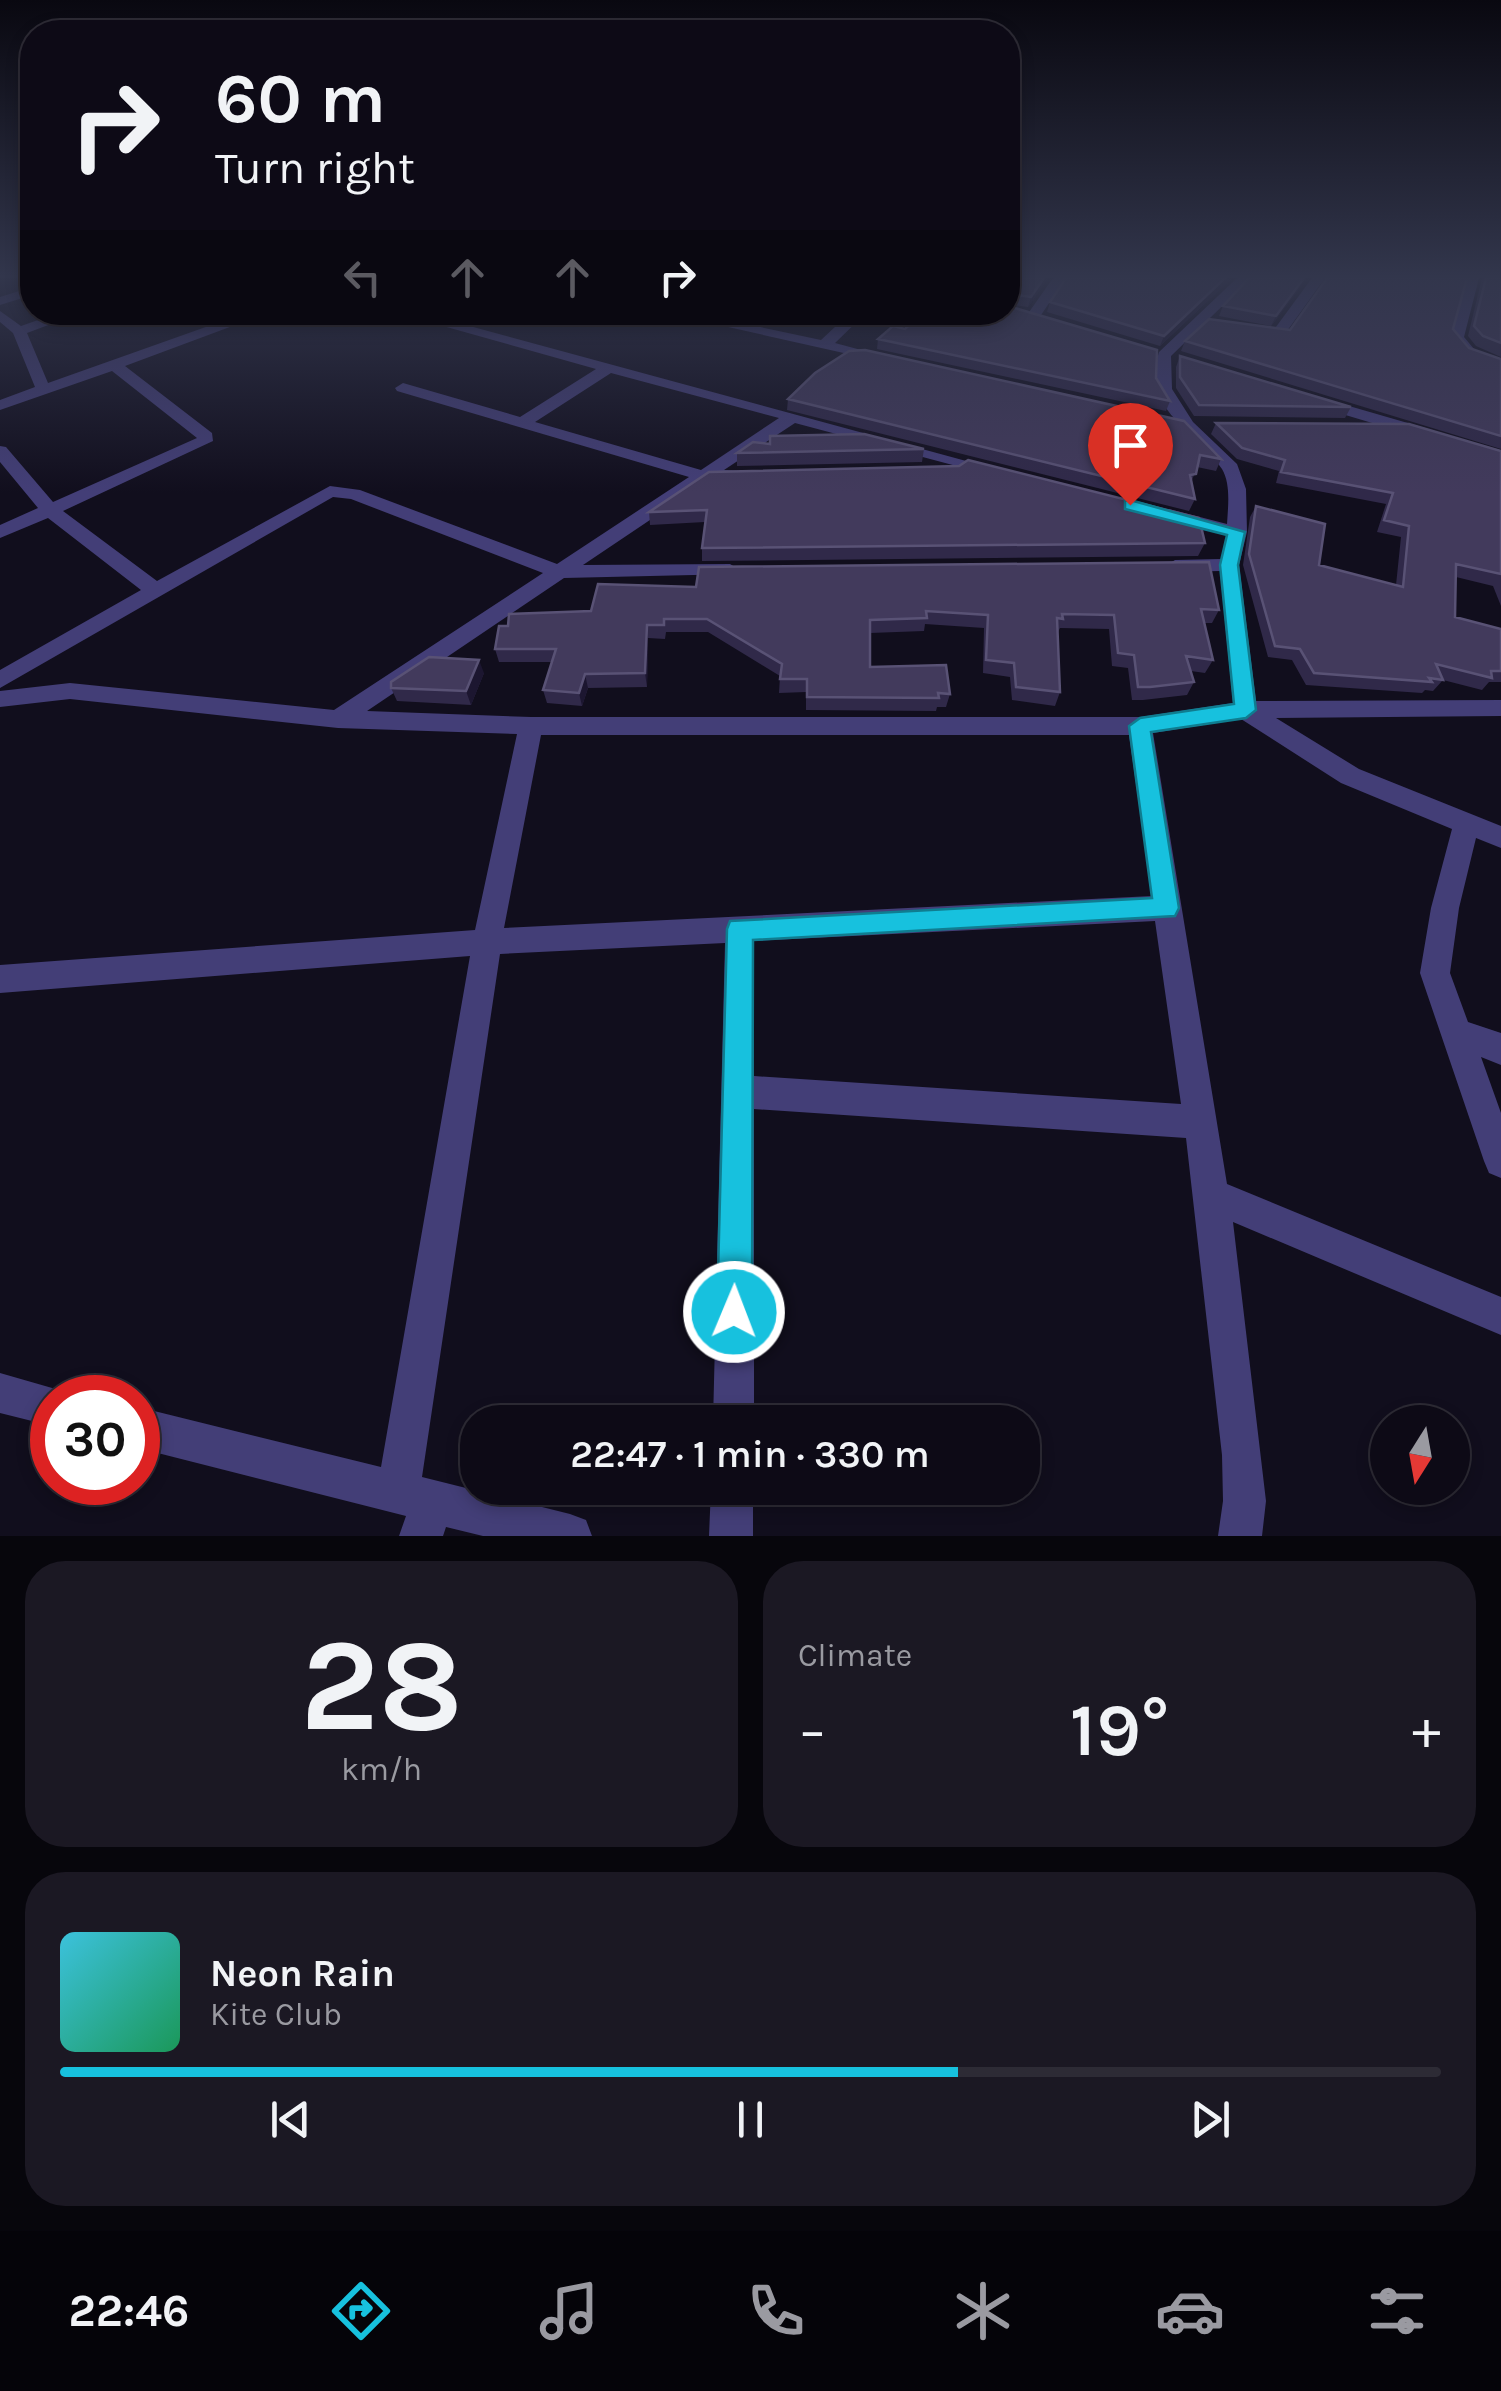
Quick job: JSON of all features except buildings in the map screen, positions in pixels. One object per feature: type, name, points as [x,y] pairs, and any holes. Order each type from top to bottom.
[{"type":"street","points":[[26,350],[44,391]]},
{"type":"street","points":[[0,405],[155,350]]},
{"type":"street","points":[[537,350],[998,472],[913,471]]},
{"type":"street","points":[[849,350],[899,362]]},
{"type":"street","points":[[1173,350],[1164,355],[1164,389],[1188,424],[1231,468],[1238,489],[1237,532],[1229,565],[1246,710]]},
{"type":"street","points":[[1467,350],[1501,366]]},
{"type":"street","points":[[0,532],[205,441],[206,437],[114,364]]},
{"type":"street","points":[[522,422],[607,369]]},
{"type":"street","points":[[403,388],[703,476],[760,474]]},
{"type":"street","points":[[1292,394],[1434,436]]},
{"type":"street","points":[[338,719],[789,418]]},
{"type":"street","points":[[1343,427],[1402,428]]},
{"type":"street","points":[[0,452],[50,510],[156,591]]},
{"type":"street","points":[[0,680],[330,491],[354,494],[559,572],[756,570]]},
{"type":"street","points":[[1142,508],[1237,532]]},
{"type":"street","points":[[1150,566],[1229,565]]},
{"type":"street","points":[[0,698],[70,691],[338,719],[530,726],[1140,726],[1246,710],[1501,708]]},
{"type":"street","points":[[1246,710],[1350,776],[1501,837]]},
{"type":"street","points":[[417,1510],[486,942],[530,726]]},
{"type":"street","points":[[1140,726],[1214,1196],[1242,1460],[1244,1526],[1240,1536]]},
{"type":"street","points":[[1467,824],[1435,974],[1501,1161]]},
{"type":"street","points":[[0,979],[486,942],[1166,908]]},
{"type":"street","points":[[733,1405],[740,929]]},
{"type":"street","points":[[1456,1033],[1501,1049]]},
{"type":"street","points":[[738,1091],[1203,1122]]},
{"type":"street","points":[[1214,1196],[1501,1316]]},
{"type":"street","points":[[0,1393],[30,1400]]},
{"type":"street","points":[[160,1434],[417,1510],[570,1536]]},
{"type":"street","points":[[731,1536],[732,1505]]},
{"type":"route","points":[[734,1312],[740,929],[1166,908],[1140,726],[1246,710],[1229,565],[1237,532],[1130,505]]}]
